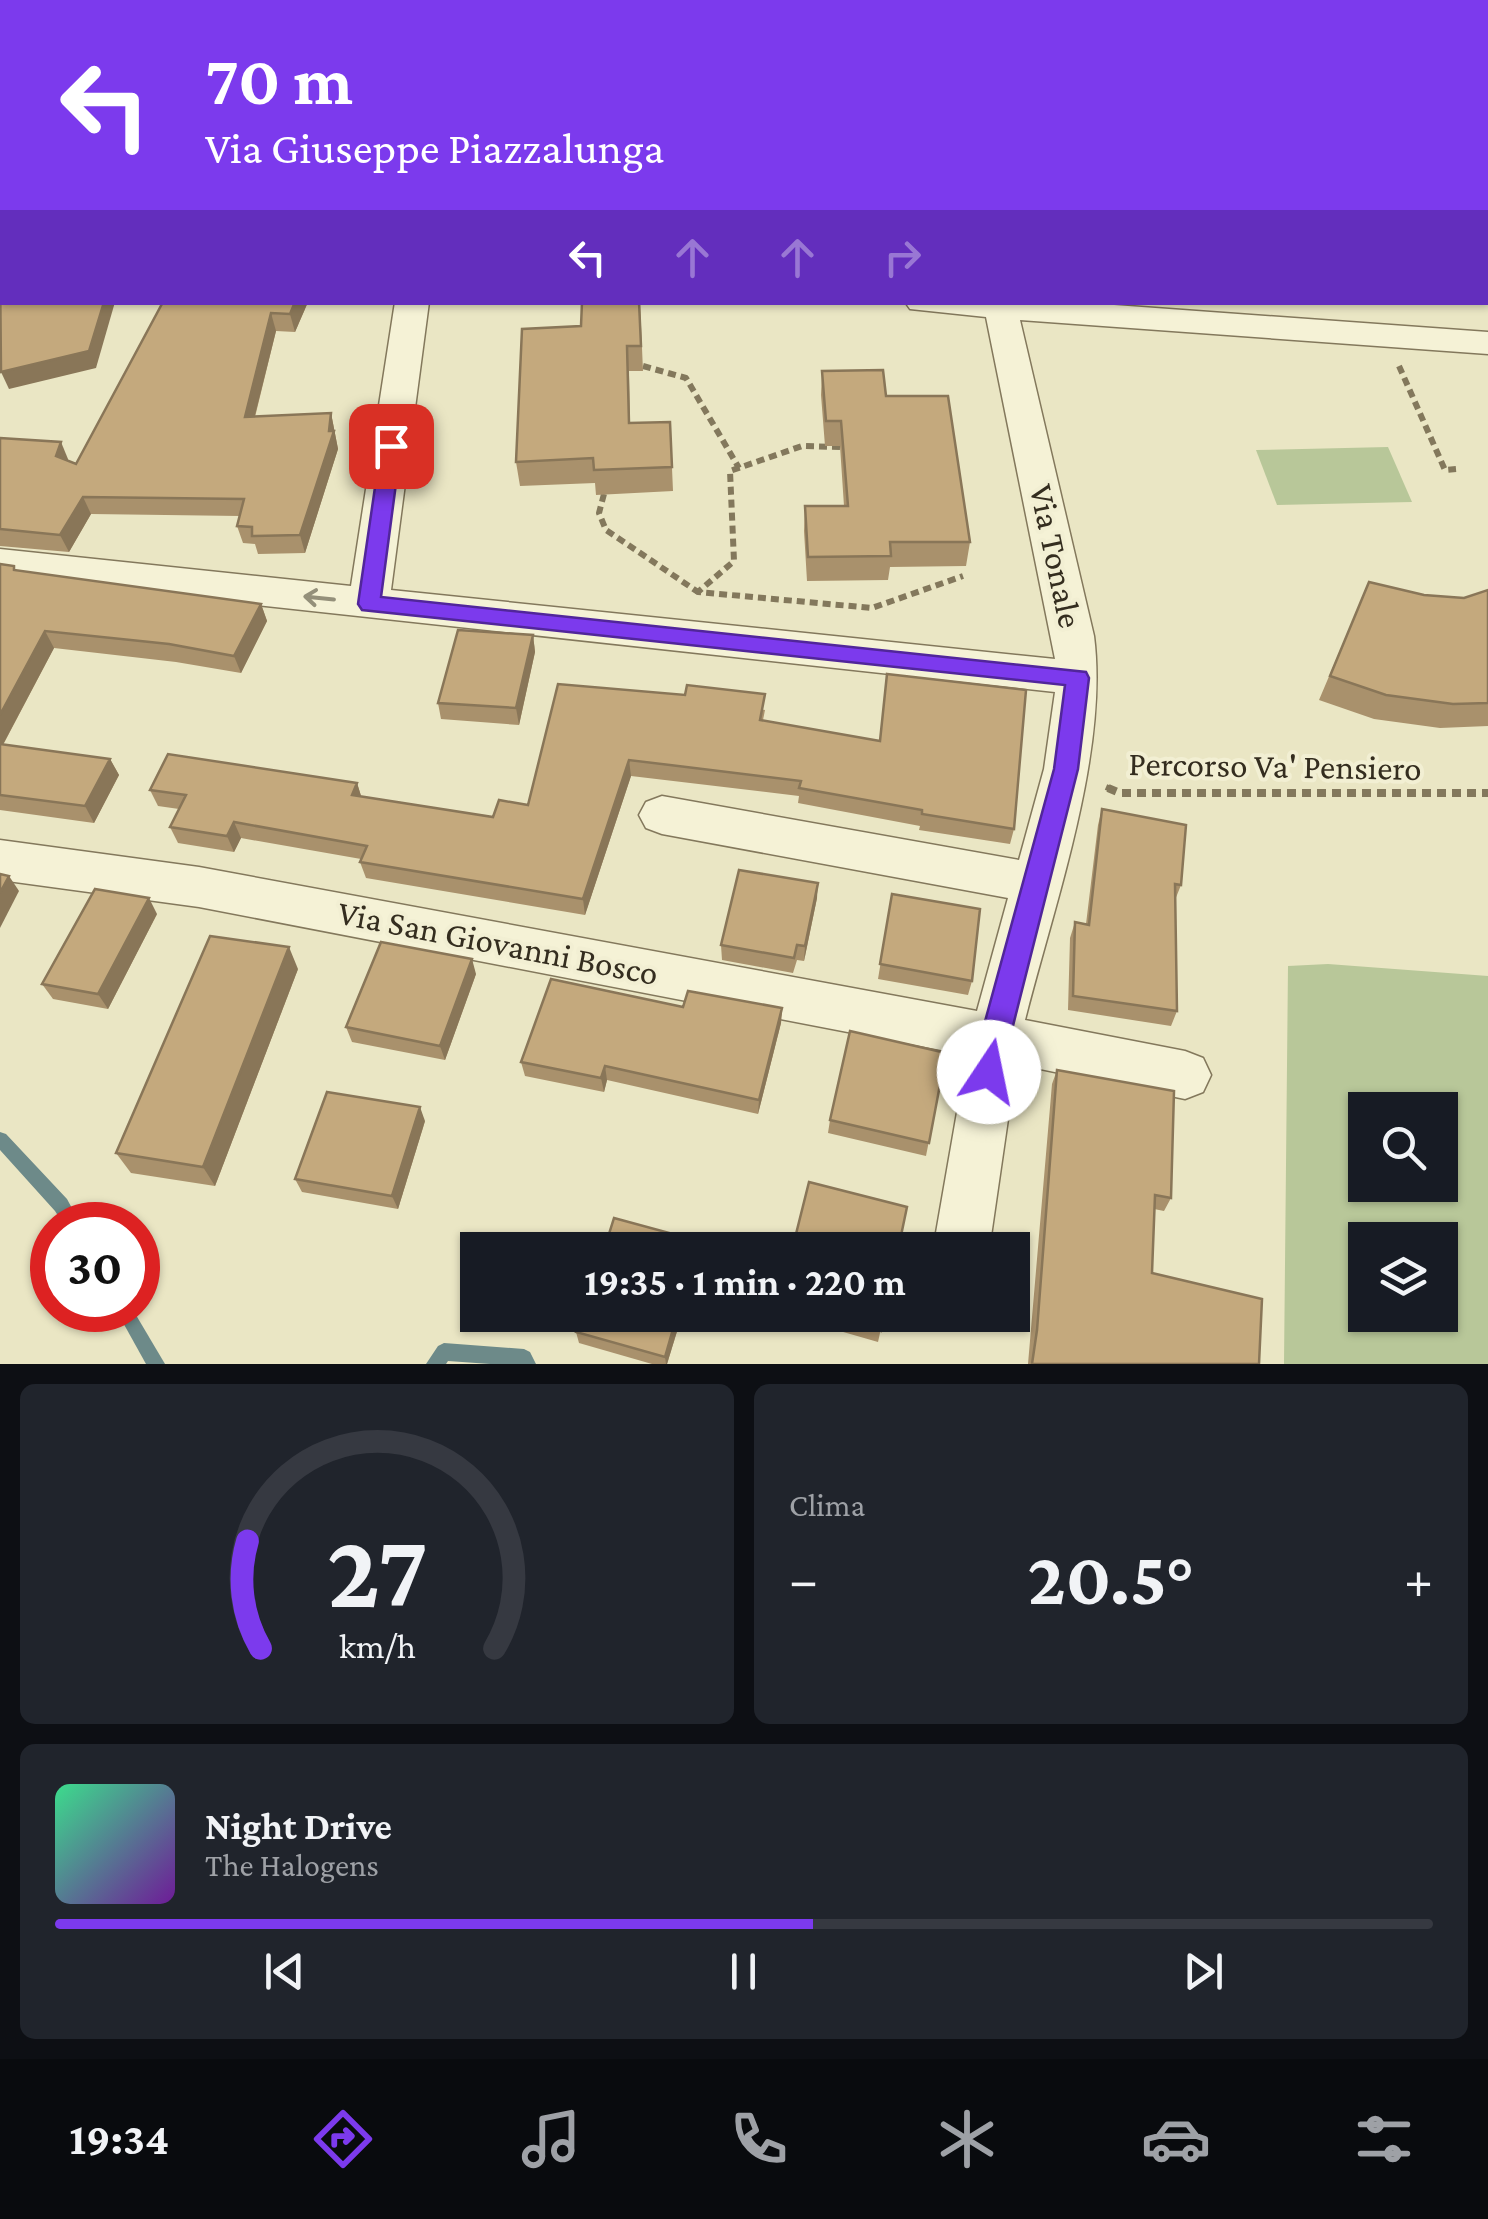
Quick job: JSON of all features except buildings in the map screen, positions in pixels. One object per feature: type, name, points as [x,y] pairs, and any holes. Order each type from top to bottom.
[{"type":"street","points":[[369,604],[412,305]]},
{"type":"street","points":[[955,305],[1488,343]]},
{"type":"street","name":"Via Tonale","points":[[995,1036],[1066,769],[1078,678],[1074,640],[1000,309]]},
{"type":"street","points":[[0,563],[1078,678]]},
{"type":"street","points":[[662,816],[1036,883]]},
{"type":"street","name":"Via San Giovanni Bosco","points":[[0,860],[199,887],[1186,1075]]},
{"type":"street","points":[[964,1232],[995,1036]]},
{"type":"path","points":[[1399,365],[1445,470],[1456,469]]},
{"type":"path","points":[[643,366],[686,378],[739,468]]},
{"type":"path","points":[[691,638],[698,592],[734,561],[730,471],[802,446],[840,448]]},
{"type":"path","points":[[604,494],[598,513],[606,530],[698,592],[872,608],[963,576]]},
{"type":"path","name":"Percorso Va' Pensiero","points":[[1066,769],[1120,793],[1488,793]]},
{"type":"green space","points":[[1388,447],[1412,502],[1277,505],[1256,450]]},
{"type":"green space","points":[[1328,964],[1488,976],[1488,1364],[1284,1364],[1288,966]]},
{"type":"waterway","points":[[0,1139],[58,1202]]},
{"type":"waterway","points":[[137,1332],[156,1364]]},
{"type":"waterway","points":[[435,1364],[444,1352],[524,1358],[527,1364]]},
{"type":"route","points":[[391,446],[369,604],[1078,678],[1066,769],[995,1036],[989,1072]]}]
